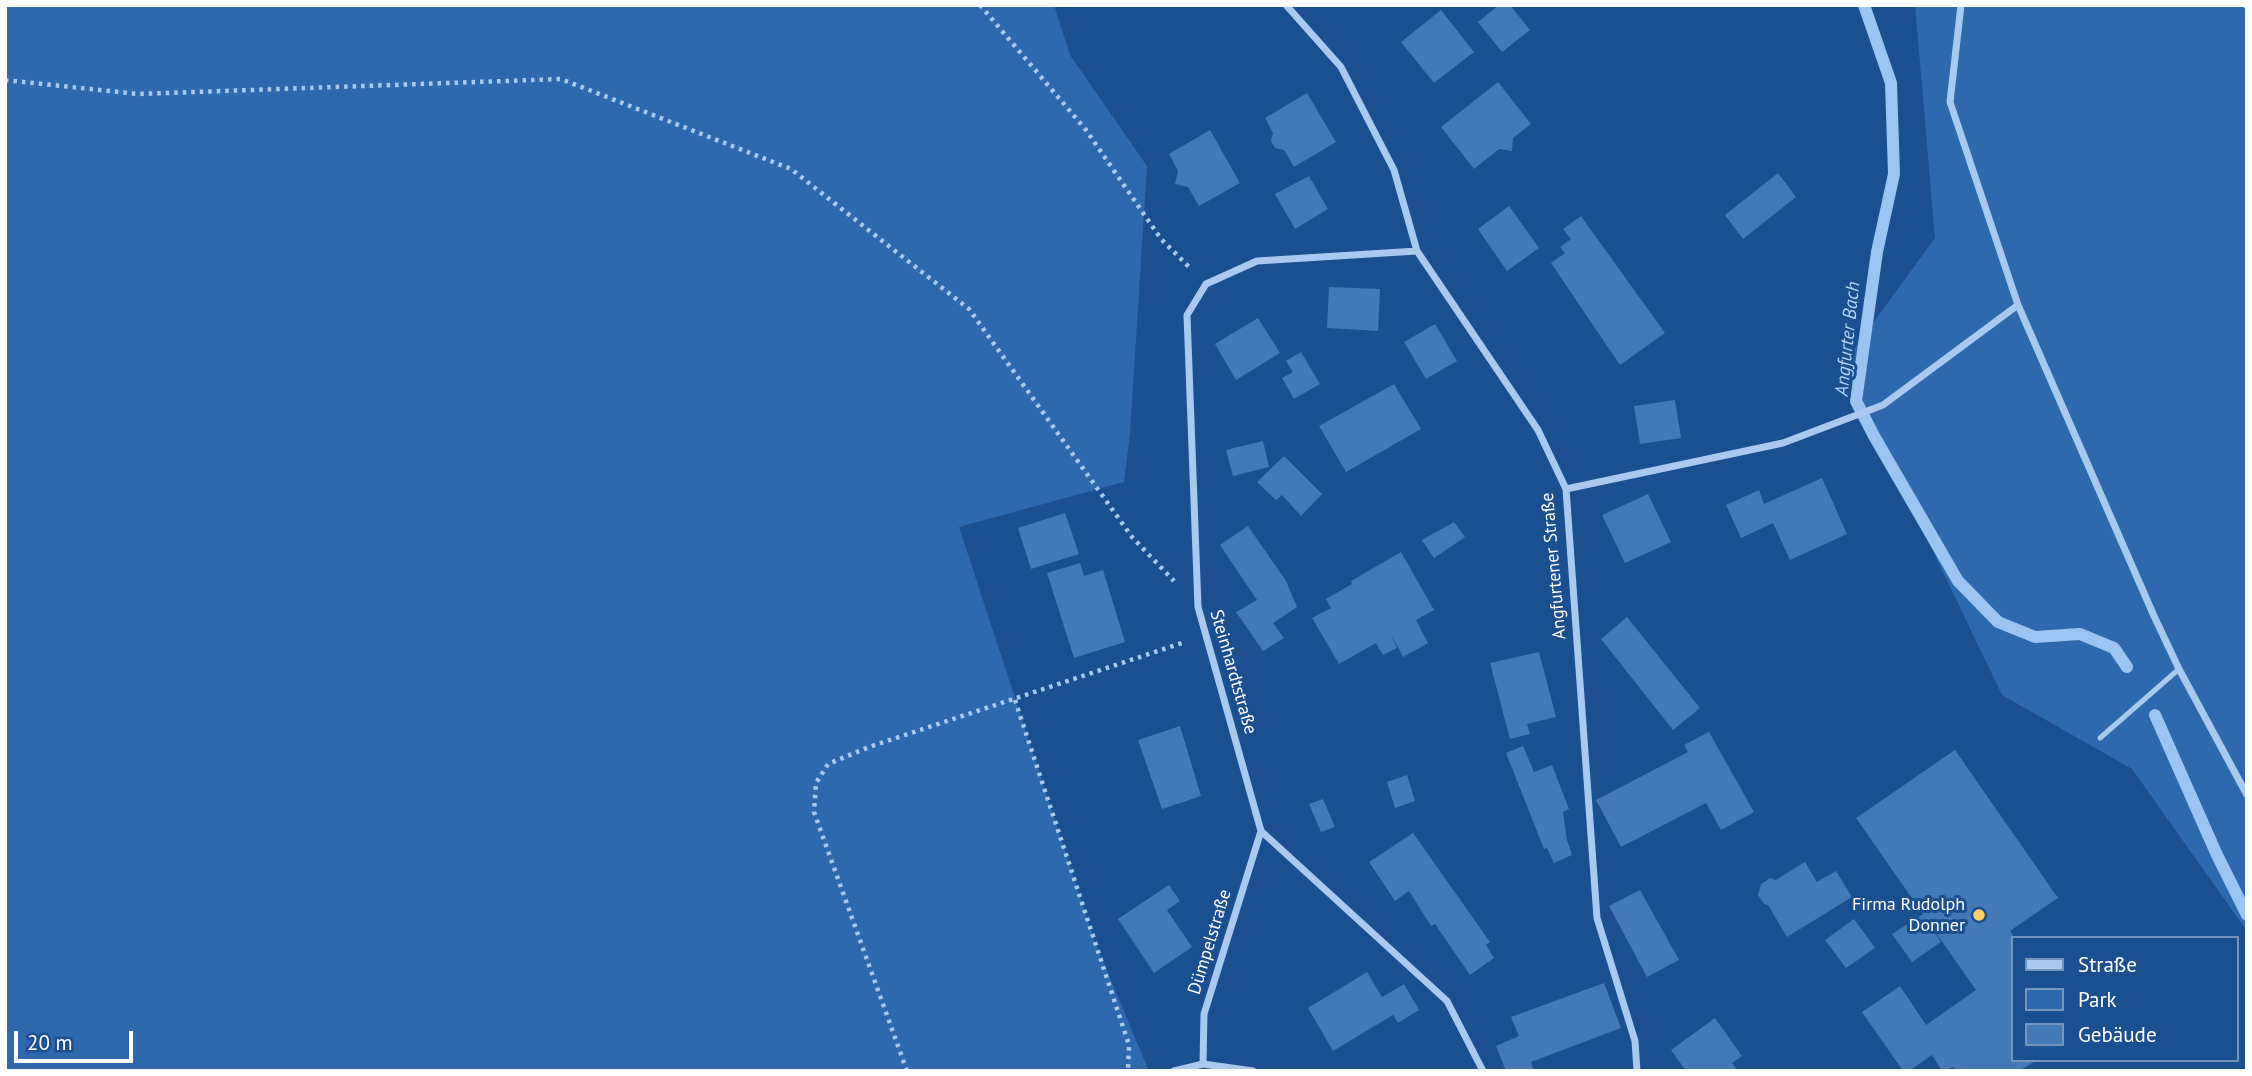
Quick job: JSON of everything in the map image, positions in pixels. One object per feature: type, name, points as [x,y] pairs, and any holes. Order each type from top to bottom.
[{"type":"street","name":"Angfurtener Straße","points":[[1286,5],[1341,67],[1394,170],[1418,251],[1538,430],[1566,489],[1597,918],[1636,1041],[1637,1071]]},
{"type":"street","points":[[1961,5],[1951,102],[2018,305],[2179,669],[2247,795]]},
{"type":"street","points":[[1206,284],[1257,261],[1418,251]]},
{"type":"street","name":"Steinhardtstraße","points":[[1206,284],[1187,315],[1198,607],[1261,831]]},
{"type":"street","points":[[1566,489],[1783,443],[1883,405],[2018,305]]},
{"type":"street","points":[[1261,831],[1447,1001],[1483,1071]]},
{"type":"street","name":"Dümpelstraße","points":[[1203,1063],[1204,1014],[1261,831]]},
{"type":"street","points":[[1174,1071],[1203,1063],[1253,1071]]},
{"type":"lane","points":[[2100,738],[2179,669]]},
{"type":"path","points":[[980,5],[1086,130],[1161,239],[1206,284]]},
{"type":"path","points":[[5,80],[138,94],[561,79],[791,169],[969,309],[1132,537],[1198,607]]},
{"type":"path","points":[[907,1071],[814,812],[816,783],[828,764],[869,747],[1206,635]]},
{"type":"path","points":[[1015,700],[1129,1045],[1128,1071]]},
{"type":"green space","points":[[5,5],[1054,5],[1070,55],[1147,166],[1130,434],[1124,482],[959,527],[1095,942],[1149,1071],[5,1071]]},
{"type":"green space","points":[[1915,5],[2247,5],[2247,931],[2132,769],[2002,695],[1843,364],[1935,238]]},
{"type":"building","points":[[1499,5],[1510,5],[1530,30],[1502,52],[1478,22]]},
{"type":"building","points":[[1441,10],[1474,52],[1434,83],[1401,42]]},
{"type":"building","points":[[1498,82],[1531,124],[1513,138],[1512,151],[1499,149],[1474,169],[1441,127]]},
{"type":"building","points":[[1307,93],[1336,142],[1294,167],[1284,150],[1275,148],[1271,141],[1273,133],[1265,118]]},
{"type":"building","points":[[1210,130],[1240,183],[1199,206],[1188,187],[1175,184],[1178,171],[1169,154]]},
{"type":"building","points":[[1778,173],[1796,197],[1743,239],[1725,215]]},
{"type":"building","points":[[1309,176],[1328,209],[1295,229],[1275,194]]},
{"type":"building","points":[[1509,206],[1539,248],[1507,271],[1478,229]]},
{"type":"building","points":[[1581,216],[1665,333],[1620,365],[1551,263],[1565,253],[1560,247],[1571,239],[1563,229]]},
{"type":"building","points":[[1329,287],[1380,289],[1378,331],[1327,328]]},
{"type":"building","points":[[1258,318],[1280,353],[1236,380],[1215,344]]},
{"type":"building","points":[[1435,324],[1457,361],[1426,379],[1404,342]]},
{"type":"building","points":[[1301,352],[1320,384],[1294,399],[1282,378],[1293,372],[1286,361]]},
{"type":"building","points":[[1394,384],[1421,429],[1346,472],[1319,426]]},
{"type":"building","points":[[1675,400],[1681,438],[1640,444],[1634,406]]},
{"type":"building","points":[[1263,441],[1269,467],[1233,476],[1226,450]]},
{"type":"building","points":[[1284,456],[1322,494],[1301,516],[1282,495],[1276,500],[1257,482]]},
{"type":"building","points":[[1822,478],[1847,534],[1790,560],[1773,523],[1741,538],[1726,505],[1759,490],[1764,504]]},
{"type":"building","points":[[1648,494],[1671,542],[1625,563],[1602,515]]},
{"type":"building","points":[[1065,513],[1079,554],[1031,569],[1018,528]]},
{"type":"building","points":[[1454,522],[1465,537],[1434,558],[1422,540]]},
{"type":"building","points":[[1248,526],[1286,581],[1297,607],[1273,623],[1284,638],[1263,651],[1236,612],[1257,600],[1220,545]]},
{"type":"building","points":[[1401,552],[1434,610],[1416,620],[1428,643],[1403,657],[1391,634],[1397,648],[1383,655],[1376,643],[1339,664],[1312,618],[1331,608],[1326,599]]},
{"type":"building","points":[[1080,563],[1084,576],[1103,570],[1125,642],[1074,658],[1047,573]]},
{"type":"building","points":[[1627,617],[1700,708],[1673,730],[1601,639]]},
{"type":"building","points":[[1539,652],[1556,717],[1527,724],[1530,734],[1510,739],[1490,663]]},
{"type":"building","points":[[1180,726],[1201,796],[1162,809],[1138,740]]},
{"type":"building","points":[[1709,732],[1754,812],[1721,830],[1706,803],[1621,847],[1596,800],[1688,752],[1684,745]]},
{"type":"building","points":[[1523,746],[1534,772],[1552,765],[1569,809],[1563,812],[1572,855],[1554,863],[1547,848],[1544,849],[1506,753]]},
{"type":"building","name":"Firma Rudolph Donner","points":[[1955,750],[2058,898],[2010,931],[2014,936],[2010,936],[2010,1062],[2034,1062],[2019,1071],[1956,1071],[1954,1067],[1942,1071],[1932,1055],[1909,1071],[1903,1071],[1862,1012],[1900,986],[1926,1025],[1976,990],[1927,920],[1941,942],[1912,962],[1892,934],[1923,914],[1856,818]]},
{"type":"building","points":[[1407,775],[1415,801],[1395,808],[1387,782]]},
{"type":"building","points":[[1323,799],[1335,827],[1321,832],[1309,804]]},
{"type":"building","points":[[1413,833],[1490,942],[1486,945],[1494,958],[1470,975],[1435,924],[1431,926],[1409,891],[1395,901],[1369,862]]},
{"type":"building","points":[[1805,862],[1817,882],[1836,871],[1852,897],[1787,937],[1768,905],[1764,904],[1758,895],[1761,884],[1770,878],[1776,880]]},
{"type":"building","points":[[1169,885],[1180,901],[1167,910],[1192,947],[1154,973],[1118,919]]},
{"type":"building","points":[[1640,890],[1679,960],[1647,977],[1609,906]]},
{"type":"building","points":[[1854,919],[1875,948],[1846,968],[1825,940]]},
{"type":"building","points":[[1367,972],[1382,997],[1404,984],[1419,1010],[1398,1023],[1393,1015],[1333,1051],[1308,1008]]},
{"type":"building","points":[[1604,983],[1621,1028],[1531,1062],[1534,1071],[1506,1071],[1496,1046],[1519,1036],[1511,1017]]},
{"type":"building","points":[[1715,1018],[1742,1056],[1732,1063],[1738,1071],[1686,1071],[1671,1050]]},
{"type":"waterway","name":"Angfurter Bach","points":[[1864,5],[1891,83],[1894,174],[1877,252],[1856,401],[1958,581],[1998,622],[2035,637],[2080,634],[2114,648],[2127,667]]},
{"type":"waterway","name":"Angfurter Bach","points":[[2155,715],[2217,855],[2247,915]]},
{"type":"place","name":"Firma Rudolph Donner","points":[[1979,915]]}]
